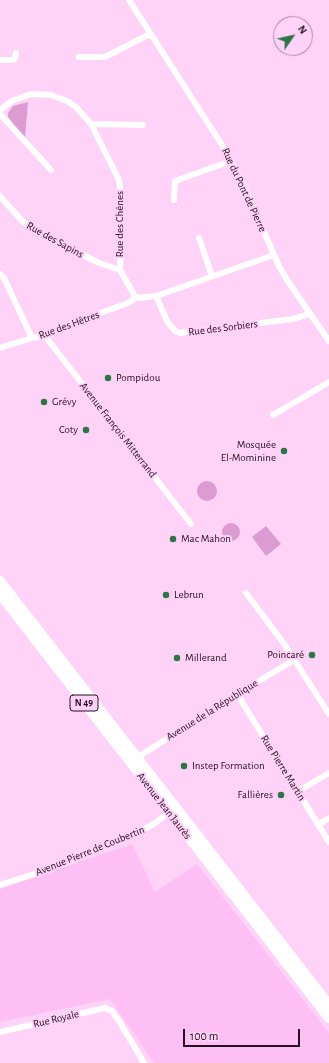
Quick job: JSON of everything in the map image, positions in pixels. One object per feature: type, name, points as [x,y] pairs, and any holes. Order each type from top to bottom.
[{"type":"main road","name":"Avenue Jean Jaurès","points":[[0,581],[16,608]]},
{"type":"main road","name":"Avenue Jean Jaurès","points":[[0,594],[16,608],[68,668],[133,760],[329,1005]]},
{"type":"main road","name":"Avenue Jean Jaurès","points":[[172,810],[329,1018]]},
{"type":"street","name":"Rue du Pont de Pierre","points":[[129,0],[222,145],[241,179],[274,255],[287,280],[329,341]]},
{"type":"street","points":[[79,57],[105,57],[150,34]]},
{"type":"street","points":[[0,60],[14,60],[16,58],[16,53]]},
{"type":"street","name":"Rue des Chênes","points":[[0,110],[12,101],[25,96],[32,94],[52,95],[67,101],[76,107],[91,124],[116,174],[120,187],[122,248],[120,270]]},
{"type":"street","points":[[0,114],[51,170]]},
{"type":"street","points":[[91,124],[143,125]]},
{"type":"street","points":[[174,200],[175,181],[231,161]]},
{"type":"street","name":"Rue des Sapins","points":[[0,196],[22,221],[36,231],[99,263],[120,270]]},
{"type":"street","points":[[199,238],[212,276]]},
{"type":"street","name":"Rue des Hêtres","points":[[0,348],[32,338],[46,336],[76,322],[128,303],[136,298],[156,296],[274,255]]},
{"type":"street","points":[[120,270],[136,298]]},
{"type":"street","points":[[0,274],[4,278],[32,338]]},
{"type":"street","name":"Rue des Sorbiers","points":[[156,296],[168,323],[175,331],[180,333],[292,319],[310,314]]},
{"type":"street","name":"Avenue François Mitterrand","points":[[46,336],[191,524]]},
{"type":"street","points":[[273,415],[329,382]]},
{"type":"street","points":[[246,593],[276,632],[329,714]]},
{"type":"street","name":"Avenue de la République","points":[[133,760],[294,660]]},
{"type":"street","name":"Rue Pierre Martin","points":[[237,694],[329,842]]},
{"type":"street","points":[[298,791],[329,773]]},
{"type":"street","name":"Avenue Pierre de Coubertin","points":[[0,885],[50,869],[126,838],[154,824],[172,810]]},
{"type":"street","points":[[318,825],[329,818]]},
{"type":"street","name":"Rue Royale","points":[[0,1032],[105,1008],[112,1011],[144,1063]]},
{"type":"shaded area","points":[[28,102],[25,138],[8,117],[8,113],[13,106]]},
{"type":"shaded area","points":[[207,481],[214,484],[217,491],[214,498],[207,501],[200,498],[197,491],[200,484]]},
{"type":"shaded area","points":[[227,523],[235,523],[240,528],[238,539],[235,541],[227,541],[222,536],[222,528]]},
{"type":"shaded area","points":[[266,526],[281,544],[266,556],[252,537]]},
{"type":"shaded area","points":[[132,844],[155,892],[197,864],[329,1033],[329,1063],[154,1063],[110,999],[0,1022],[0,889]]},
{"type":"place","name":"Pompidou","points":[[108,378]]},
{"type":"place","name":"Grévy","points":[[44,402]]},
{"type":"place","name":"Coty","points":[[86,430]]},
{"type":"place","name":"Mosquée El-Mominine","points":[[284,451]]},
{"type":"place","name":"Mac Mahon","points":[[173,539]]},
{"type":"place","name":"Lebrun","points":[[166,595]]},
{"type":"place","name":"Poincaré","points":[[312,655]]},
{"type":"place","name":"Millerand","points":[[177,658]]},
{"type":"place","name":"Instep Formation","points":[[184,766]]},
{"type":"place","name":"Fallières","points":[[281,795]]}]
